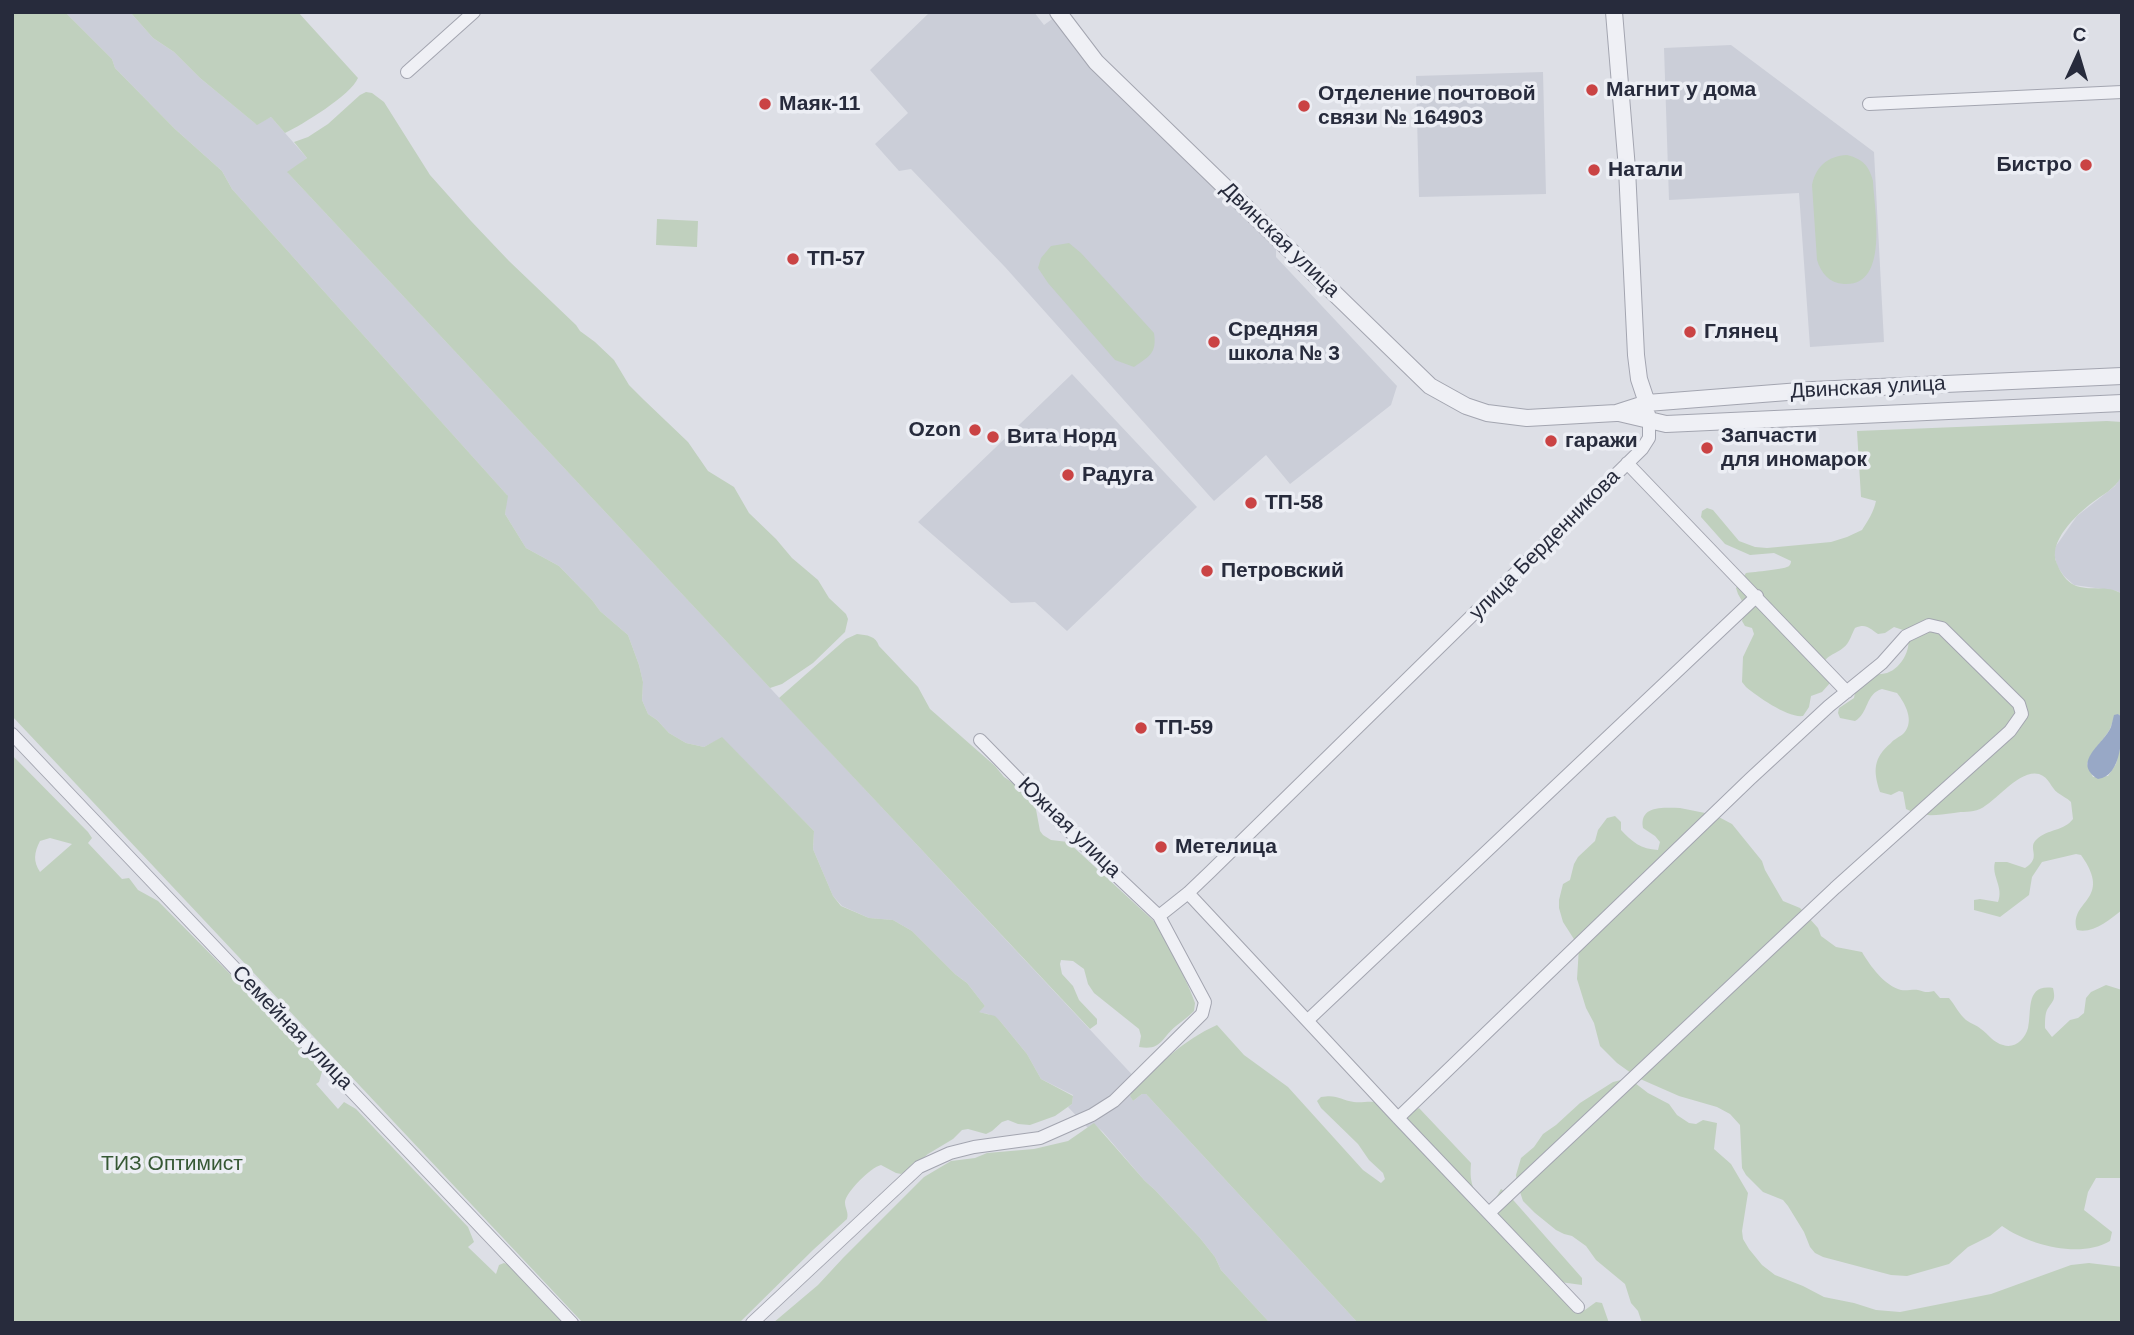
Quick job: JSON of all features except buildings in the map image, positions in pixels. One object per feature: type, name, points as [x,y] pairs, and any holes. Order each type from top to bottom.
[{"type":"street","points":[[407,72],[474,12]]},
{"type":"street","name":"Двинская улица","points":[[1058,12],[1096,62],[1430,386],[1466,406],[1488,413],[1527,418],[1616,412],[1647,403],[1813,390],[2122,376]]},
{"type":"street","points":[[1614,12],[1627,169],[1636,355],[1639,379],[1651,420]]},
{"type":"street","points":[[1869,104],[2122,92]]},
{"type":"street","name":"Двинская улица","points":[[1616,412],[1666,424],[2122,403]]},
{"type":"street","name":"улица Берденникова","points":[[1159,916],[1188,892],[1642,449],[1649,438],[1651,420]]},
{"type":"street","points":[[1627,463],[1847,692]]},
{"type":"street","points":[[1308,1020],[1757,596]]},
{"type":"street","points":[[1398,1118],[1750,779],[1882,663],[1906,636],[1929,625],[1942,628],[2019,704],[2022,714],[2010,731],[1835,888],[1489,1213]]},
{"type":"street","name":"Семейная улица","points":[[12,734],[572,1323]]},
{"type":"street","name":"Южная улица","points":[[752,1323],[919,1167],[950,1153],[974,1147],[1040,1138],[1092,1115],[1114,1101],[1202,1014],[1205,1002],[1159,916],[980,740]]},
{"type":"street","points":[[1188,892],[1578,1307]]},
{"type":"shaded area","points":[[65,12],[130,12],[153,38],[174,52],[200,78],[256,124],[271,117],[307,158],[288,173],[1139,1082],[1130,1095],[1133,1101],[1146,1094],[1358,1323],[1270,1323],[1221,1270],[1215,1257],[1200,1238],[1103,1132],[1094,1124],[1088,1128],[1068,1107],[1072,1104],[1073,1095],[1041,1079],[1027,1054],[1000,1021],[978,1012],[985,1006],[967,983],[912,931],[893,920],[869,918],[842,906],[833,896],[813,849],[814,831],[722,738],[704,747],[686,743],[669,733],[648,714],[642,700],[643,682],[639,665],[628,635],[600,611],[559,566],[526,548],[505,514],[507,495],[232,189],[222,171],[175,129]]},
{"type":"shaded area","points":[[930,12],[1034,12],[1044,25],[1055,17],[1106,78],[1276,249],[1276,257],[1397,386],[1391,405],[1290,484],[1266,455],[1214,501],[1005,267],[911,169],[899,171],[875,144],[908,113],[870,70]]},
{"type":"shaded area","points":[[1731,45],[1874,152],[1884,342],[1810,347],[1799,193],[1669,200],[1664,48]]},
{"type":"shaded area","points":[[1543,72],[1546,194],[1419,197],[1416,76]]},
{"type":"shaded area","name":"Радуга","points":[[1072,374],[1197,507],[1067,631],[1035,602],[1011,603],[918,522]]},
{"type":"shaded area","points":[[2122,475],[2122,594],[2074,585],[2057,566],[2054,553],[2056,546],[2077,516],[2115,486]]},
{"type":"green space","points":[[12,12],[65,12],[175,129],[222,171],[232,189],[508,496],[505,514],[526,548],[559,566],[600,611],[628,635],[639,665],[643,682],[642,700],[648,714],[669,733],[686,743],[704,747],[722,737],[814,831],[813,849],[833,896],[841,906],[869,918],[893,920],[912,931],[967,983],[985,1006],[979,1012],[995,1016],[1000,1021],[1027,1054],[1041,1079],[1073,1096],[1072,1104],[1055,1116],[1030,1125],[1008,1120],[986,1134],[962,1130],[901,1174],[881,1165],[871,1170],[846,1198],[847,1219],[739,1323],[583,1323],[12,716]]},
{"type":"green space","points":[[130,12],[298,12],[358,78],[336,101],[285,133],[271,117],[257,125],[200,78],[174,52],[153,38]]},
{"type":"green space","points":[[366,92],[384,102],[430,175],[471,221],[580,331],[614,360],[629,385],[688,442],[708,471],[734,487],[749,513],[792,558],[818,580],[829,598],[846,614],[848,619],[845,632],[813,663],[782,684],[770,688],[287,172],[307,158],[294,142],[308,137],[328,124]]},
{"type":"green space","points":[[1847,155],[1867,167],[1873,181],[1876,244],[1874,260],[1868,273],[1858,282],[1844,284],[1826,277],[1817,260],[1812,185],[1816,172],[1824,163],[1834,157]]},
{"type":"green space","points":[[657,219],[698,221],[697,247],[656,245]]},
{"type":"green space","points":[[1069,243],[1154,333],[1153,350],[1134,367],[1115,360],[1038,268],[1041,258],[1051,246]]},
{"type":"green space","points":[[2122,422],[2121,477],[2112,488],[2086,507],[2065,530],[2056,547],[2055,556],[2060,570],[2071,584],[2110,589],[2122,594],[2122,717],[2118,714],[2115,718],[2087,764],[2093,777],[2108,776],[2116,764],[2122,740],[2122,910],[2101,925],[2083,931],[2077,930],[2076,920],[2078,912],[2092,891],[2093,882],[2090,870],[2081,855],[2076,854],[2042,862],[2032,877],[2029,895],[2000,917],[1974,910],[1974,900],[1998,902],[1995,862],[2007,862],[2025,868],[2033,860],[2034,842],[2073,819],[2071,802],[2055,791],[2043,776],[2024,776],[1980,809],[1941,814],[1924,815],[1912,812],[1906,809],[1903,792],[1891,795],[1880,792],[1876,778],[1878,760],[1885,749],[1904,733],[1909,723],[1903,702],[1897,693],[1882,689],[1873,695],[1855,721],[1840,718],[1838,713],[1839,708],[1854,698],[1856,687],[1864,674],[1887,673],[1902,661],[1909,643],[1906,631],[1894,627],[1878,634],[1865,626],[1855,628],[1845,646],[1824,662],[1830,683],[1822,692],[1811,696],[1809,707],[1803,716],[1789,714],[1746,687],[1742,682],[1743,657],[1754,634],[1752,628],[1745,626],[1742,621],[1746,608],[1736,588],[1746,573],[1787,567],[1791,561],[1774,553],[1750,555],[1725,544],[1701,517],[1702,511],[1707,508],[1713,510],[1739,541],[1755,547],[1831,542],[1862,530],[1876,501],[1861,497],[1857,431]]},
{"type":"green space","points":[[857,634],[876,640],[918,687],[930,709],[1035,804],[1043,835],[1051,840],[1068,842],[1157,924],[1195,1003],[1194,1011],[1157,1045],[1139,1047],[1139,1029],[1094,993],[1084,969],[1073,961],[1061,960],[1062,974],[1073,986],[1079,1000],[1097,1019],[1097,1024],[1090,1029],[779,698],[846,639]]},
{"type":"green space","name":"ТИЗ Оптимист","points":[[12,755],[88,832],[92,838],[88,843],[122,879],[129,878],[138,890],[158,901],[323,1068],[316,1084],[338,1109],[344,1102],[356,1109],[468,1227],[474,1242],[468,1247],[496,1274],[499,1265],[509,1265],[564,1323],[12,1323]],"holes":[[[50,838],[72,844],[40,872],[35,857],[40,841]]]},
{"type":"green space","points":[[1680,808],[1715,815],[1732,824],[1762,861],[1783,901],[1800,908],[1818,928],[1821,936],[1836,947],[1862,952],[1879,975],[1895,988],[1934,991],[1940,998],[1949,998],[1966,1020],[2000,1044],[2012,1046],[2025,1036],[2032,1000],[2038,990],[2053,988],[2054,998],[2046,1012],[2045,1023],[2045,1028],[2052,1037],[2070,1020],[2084,1013],[2086,998],[2091,992],[2106,985],[2122,990],[2122,1178],[2096,1178],[2088,1192],[2084,1210],[2112,1232],[2110,1241],[2084,1249],[2055,1247],[2026,1239],[2002,1226],[1990,1236],[1968,1247],[1949,1264],[1907,1276],[1891,1275],[1823,1257],[1810,1247],[1804,1232],[1783,1200],[1763,1192],[1746,1175],[1742,1168],[1740,1125],[1730,1114],[1638,1078],[1600,1046],[1577,979],[1579,947],[1563,922],[1559,908],[1563,884],[1570,880],[1578,857],[1595,841],[1598,830],[1607,818],[1615,816],[1621,822],[1621,830],[1637,844],[1658,850],[1660,842],[1643,828],[1645,815],[1654,809]]},
{"type":"green space","points":[[1217,1025],[1244,1055],[1288,1087],[1363,1170],[1381,1183],[1385,1179],[1383,1173],[1317,1101],[1321,1097],[1331,1096],[1354,1102],[1382,1103],[1408,1112],[1419,1108],[1471,1163],[1472,1183],[1480,1198],[1490,1208],[1501,1189],[1507,1193],[1582,1278],[1582,1285],[1560,1282],[1574,1302],[1585,1310],[1596,1302],[1602,1303],[1609,1323],[1358,1323],[1146,1094],[1133,1101],[1130,1096],[1132,1090],[1172,1054]]},
{"type":"green space","points":[[1621,1080],[1635,1083],[1669,1104],[1677,1115],[1689,1123],[1696,1124],[1703,1120],[1717,1123],[1714,1149],[1731,1164],[1748,1193],[1743,1239],[1762,1265],[1775,1275],[1824,1297],[1876,1310],[1900,1312],[1991,1294],[2071,1265],[2089,1263],[2122,1267],[2122,1323],[1642,1323],[1625,1284],[1596,1260],[1586,1246],[1572,1236],[1556,1230],[1523,1201],[1516,1175],[1521,1158],[1534,1147],[1543,1134],[1580,1103],[1613,1082]]},
{"type":"green space","points":[[1094,1123],[1200,1238],[1215,1257],[1221,1270],[1270,1323],[773,1323],[818,1285],[924,1177],[951,1161],[975,1158],[987,1153],[1034,1149],[1068,1141]]},
{"type":"water","points":[[2114,715],[2122,717],[2119,754],[2112,771],[2098,779],[2091,773],[2088,760],[2111,727]]},
{"type":"place","name":"Магнит у дома","points":[[1592,90]]},
{"type":"place","name":"Маяк-11","points":[[765,104]]},
{"type":"place","name":"Отделение почтовой связи № 164903","points":[[1304,106]]},
{"type":"place","name":"Бистро","points":[[2086,165]]},
{"type":"place","name":"Натали","points":[[1594,170]]},
{"type":"place","name":"ТП-57","points":[[793,259]]},
{"type":"place","name":"Глянец","points":[[1690,332]]},
{"type":"place","name":"Средняя школа № 3","points":[[1214,342]]},
{"type":"place","name":"Ozon","points":[[975,430]]},
{"type":"place","name":"Вита Норд","points":[[993,437]]},
{"type":"place","name":"гаражи","points":[[1551,441]]},
{"type":"place","name":"Запчасти для иномарок","points":[[1707,448]]},
{"type":"place","name":"Радуга","points":[[1068,475]]},
{"type":"place","name":"ТП-58","points":[[1251,503]]},
{"type":"place","name":"Петровский","points":[[1207,571]]},
{"type":"place","name":"ТП-59","points":[[1141,728]]},
{"type":"place","name":"Метелица","points":[[1161,847]]}]
